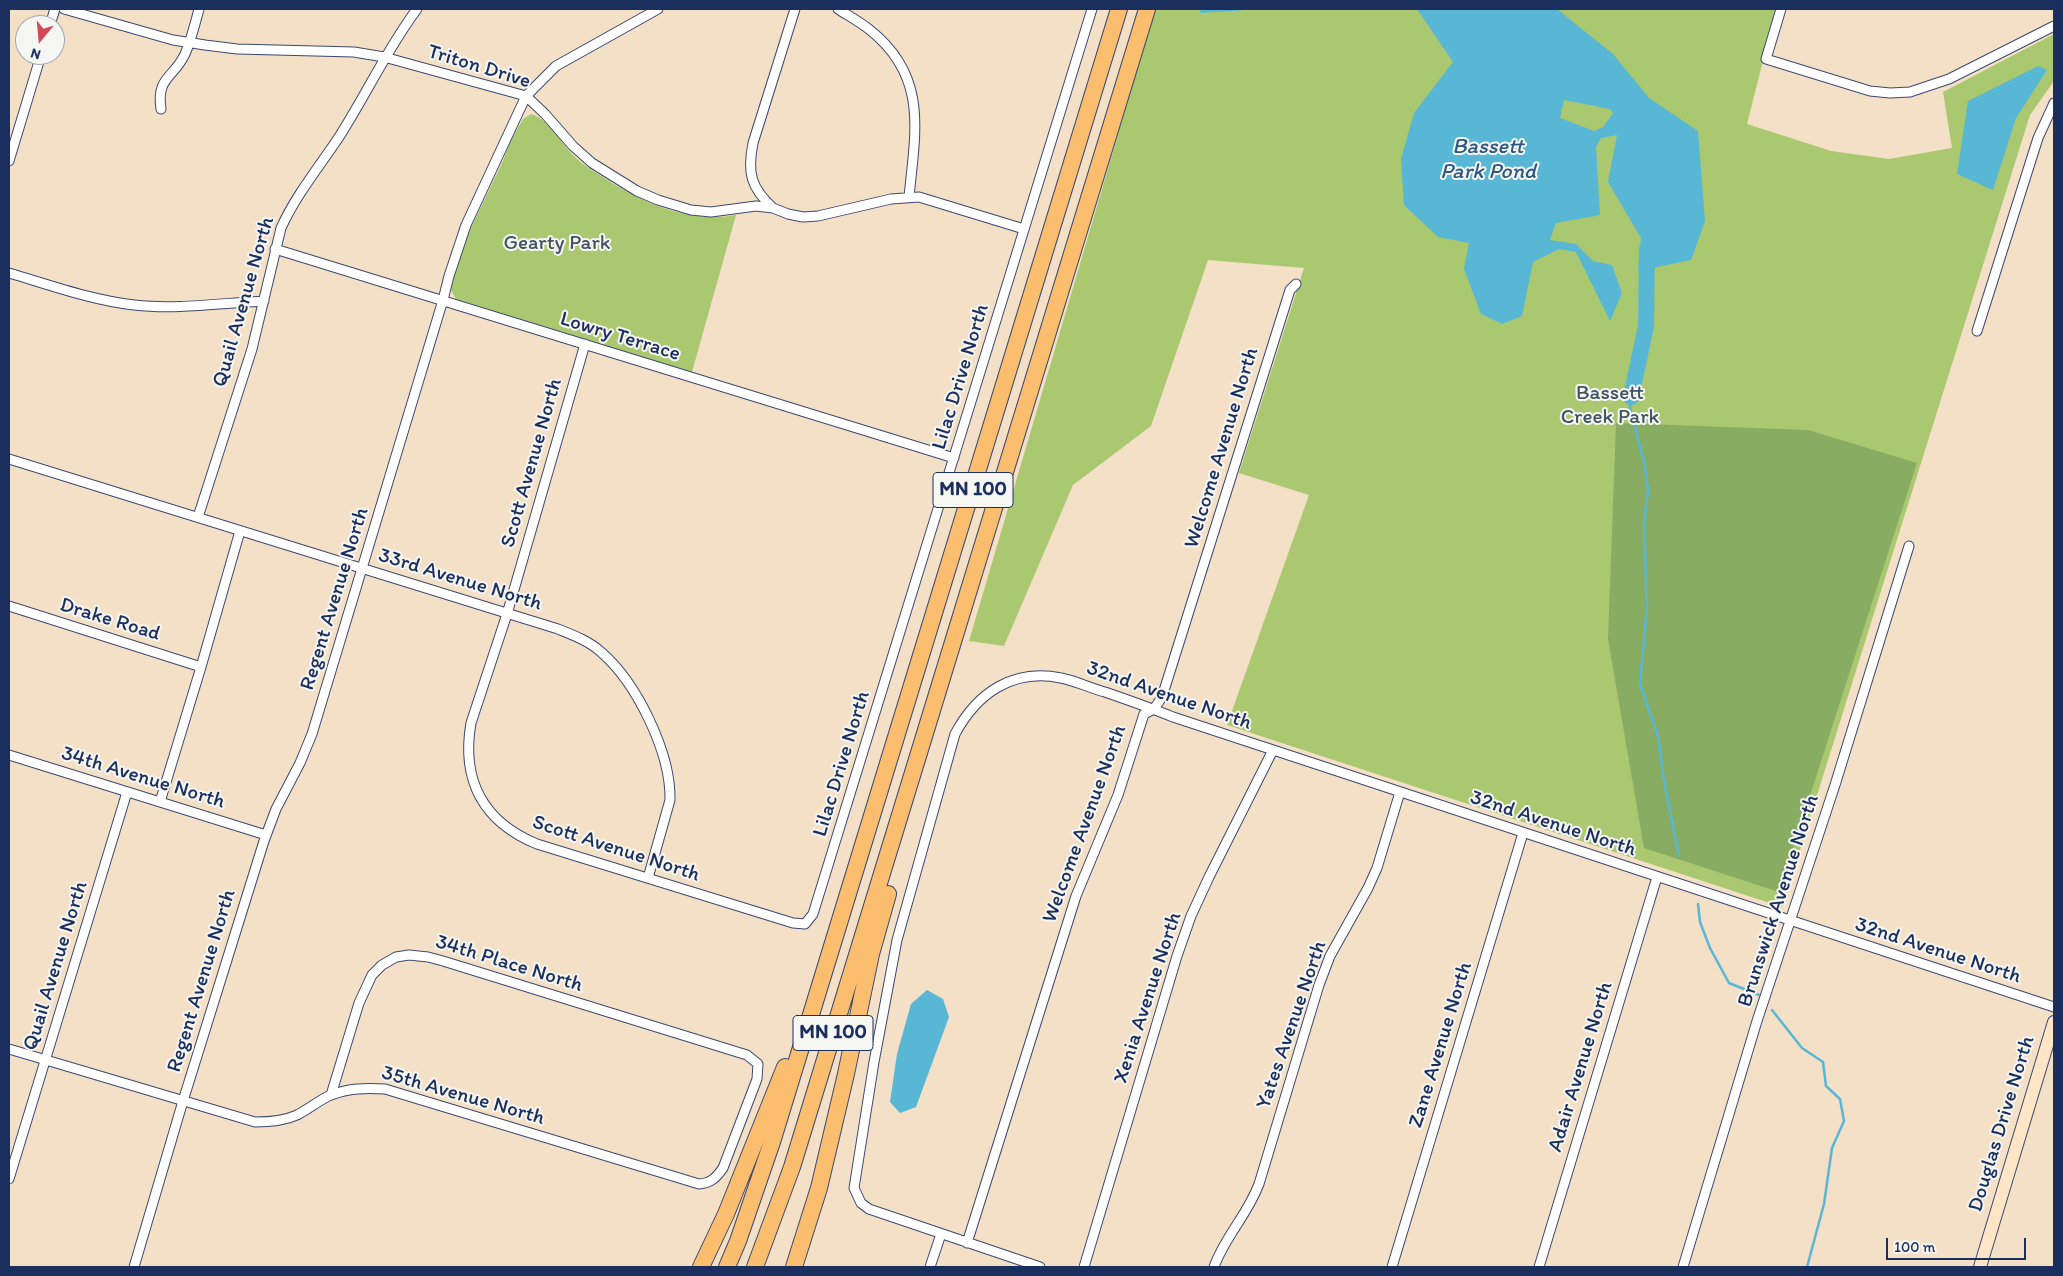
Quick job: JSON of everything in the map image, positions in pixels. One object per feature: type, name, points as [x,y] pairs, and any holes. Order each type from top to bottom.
[{"type":"highway","name":"MN 100","points":[[727,1267],[738,1241],[772,1142],[1120,9]]},
{"type":"highway","name":"MN 100","points":[[755,1267],[792,1167],[1147,9]]},
{"type":"highway","points":[[794,1267],[819,1188],[846,1074],[869,962],[893,876],[906,798]]},
{"type":"highway","points":[[701,1267],[726,1214],[825,970]]},
{"type":"street","name":"Triton Drive","points":[[64,9],[189,43],[237,49],[354,52],[384,58],[526,96],[592,164],[615,179],[658,200],[691,210],[711,212],[756,206],[773,208],[803,217],[818,216],[891,199],[919,197],[1024,229]]},
{"type":"street","points":[[161,109],[159,99],[162,86],[184,55],[199,9]]},
{"type":"street","name":"Quail Avenue North","points":[[198,517],[252,349],[281,228],[289,210],[338,137],[384,58],[417,9]]},
{"type":"street","name":"Regent Avenue North","points":[[134,1267],[183,1101],[266,835],[276,809],[300,763],[312,734],[443,300],[448,276],[466,224],[526,96],[556,66],[658,9]]},
{"type":"street","points":[[773,208],[762,198],[755,186],[750,172],[750,158],[795,9]]},
{"type":"street","points":[[838,9],[870,30],[887,46],[900,64],[909,84],[916,128],[909,198]]},
{"type":"street","name":"Lilac Drive North","points":[[805,924],[811,920],[813,914],[1092,9]]},
{"type":"street","points":[[1782,9],[1766,59],[1870,91],[1890,93],[1910,92],[1949,79],[2054,26]]},
{"type":"street","points":[[9,161],[38,65]]},
{"type":"street","points":[[1977,331],[2038,138],[2054,103]]},
{"type":"street","name":"Lowry Terrace","points":[[275,250],[954,458]]},
{"type":"street","points":[[9,273],[101,299],[135,305],[170,306],[264,301]]},
{"type":"street","name":"Welcome Avenue North","points":[[968,1243],[1076,896],[1118,795],[1144,714],[1154,709],[1162,697],[1290,290],[1296,284]]},
{"type":"street","name":"Scott Avenue North","points":[[585,344],[507,614],[470,723],[467,742],[472,780],[490,812],[504,826],[520,836],[793,923],[805,924]]},
{"type":"street","name":"33rd Avenue North","points":[[9,459],[558,629],[580,638],[600,651],[617,667],[632,686],[643,707],[660,746],[670,787],[668,813],[648,878]]},
{"type":"street","points":[[160,802],[240,531]]},
{"type":"street","name":"Brunswick Avenue North","points":[[1682,1267],[1757,1021],[1835,785],[1909,546]]},
{"type":"street","name":"Drake Road","points":[[9,606],[201,667]]},
{"type":"street","name":"32nd Avenue North","points":[[941,1234],[869,1209],[856,1196],[854,1179],[897,940],[955,734],[965,715],[974,705],[999,686],[1018,678],[1042,676],[1062,678],[1523,833],[2054,1007]]},
{"type":"street","name":"Xenia Avenue North","points":[[1084,1267],[1174,966],[1192,916],[1273,750]]},
{"type":"street","name":"34th Avenue North","points":[[9,756],[266,835]]},
{"type":"street","name":"Quail Avenue North","points":[[9,1179],[127,792]]},
{"type":"street","name":"Yates Avenue North","points":[[1214,1267],[1225,1242],[1241,1220],[1254,1197],[1319,985],[1330,956],[1377,868],[1400,792]]},
{"type":"street","name":"Zane Avenue North","points":[[1392,1267],[1523,833]]},
{"type":"street","name":"Adair Avenue North","points":[[1539,1267],[1657,877]]},
{"type":"street","name":"34th Place North","points":[[331,1095],[360,1002],[372,975],[382,965],[396,957],[409,955],[428,957],[747,1055],[758,1064],[757,1080],[722,1168],[716,1178],[708,1183]]},
{"type":"street","name":"Douglas Drive North","points":[[1980,1267],[2054,1022]]},
{"type":"street","name":"35th Avenue North","points":[[9,1049],[240,1118],[269,1122],[297,1115],[331,1095],[345,1090],[385,1089],[690,1183],[708,1183]]},
{"type":"street","points":[[930,1267],[941,1234],[1040,1267]]},
{"type":"green space","name":"Bassett Creek Park","points":[[1155,9],[1776,9],[1747,124],[1831,151],[1889,159],[1952,148],[1943,92],[2054,34],[2054,81],[2030,115],[1782,907],[1227,725],[1309,495],[1239,473],[1304,268],[1208,260],[1151,426],[1073,485],[1004,646],[969,641]]},
{"type":"green space","name":"Gearty Park","points":[[531,114],[542,120],[581,162],[636,196],[684,214],[719,217],[736,215],[692,372],[456,299],[451,290],[468,234],[503,161],[510,142],[523,119]]},
{"type":"green space","points":[[1616,423],[1808,430],[1917,463],[1779,892],[1644,848],[1608,639]]},
{"type":"water","points":[[1201,9],[1261,9],[1200,13]]},
{"type":"water","name":"Bassett Park Pond","points":[[1417,9],[1557,9],[1613,54],[1649,98],[1698,131],[1705,221],[1691,260],[1638,271],[1641,238],[1608,182],[1617,135],[1601,138],[1596,147],[1600,215],[1556,223],[1550,240],[1576,244],[1593,261],[1612,265],[1622,293],[1610,321],[1576,252],[1559,249],[1533,262],[1522,316],[1502,324],[1481,314],[1464,269],[1469,243],[1438,237],[1404,205],[1401,159],[1414,113],[1453,62]],"holes":[[[1564,100],[1610,109],[1613,113],[1603,127],[1594,131],[1560,118]]]},
{"type":"water","points":[[2038,66],[2047,70],[2016,118],[1993,190],[1957,174],[1968,101]]},
{"type":"water","points":[[927,990],[943,999],[949,1017],[916,1107],[900,1113],[890,1102],[897,1054],[911,1004]]},
{"type":"waterway","points":[[1631,397],[1646,326],[1647,249]]},
{"type":"waterway","points":[[1631,397],[1630,408],[1644,462],[1648,490],[1644,523],[1647,607],[1640,684],[1658,736],[1664,781],[1679,856]]},
{"type":"waterway","points":[[1698,904],[1700,922],[1710,948],[1729,983],[1759,995]]},
{"type":"waterway","points":[[1772,1010],[1802,1048],[1823,1062],[1826,1086],[1840,1099],[1844,1121],[1832,1148],[1824,1204],[1807,1267]]}]
